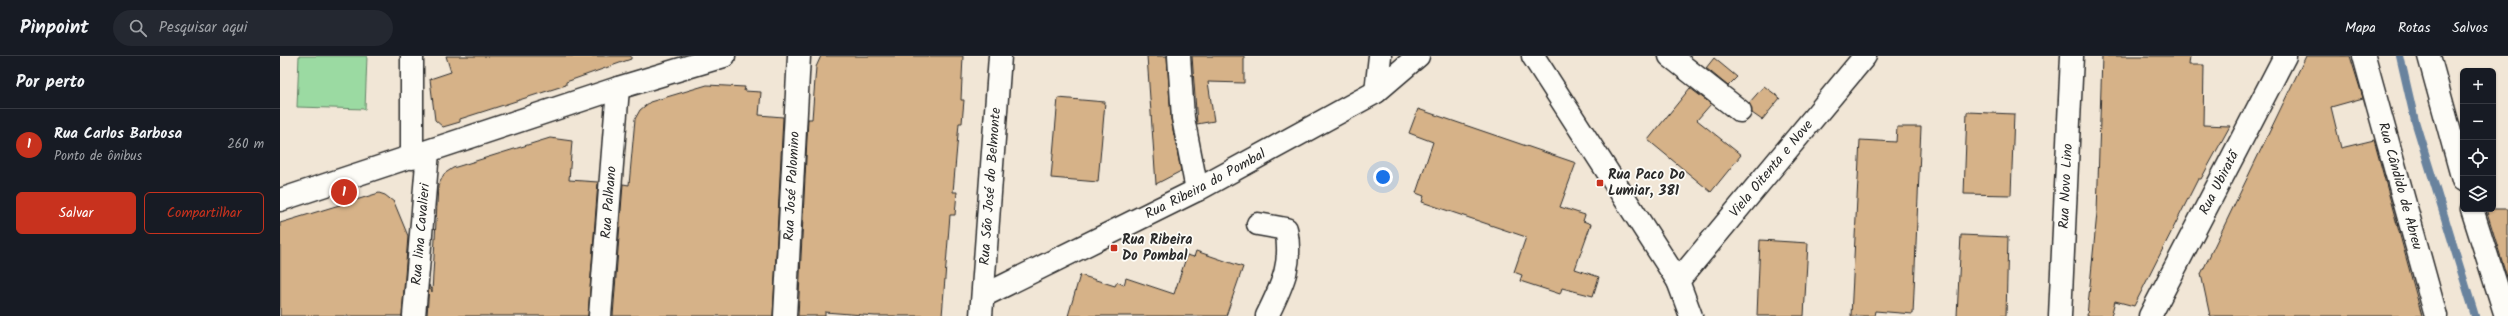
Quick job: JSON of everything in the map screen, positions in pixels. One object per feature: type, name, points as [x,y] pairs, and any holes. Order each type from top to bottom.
[{"type":"street","name":"Rua lina Cavalieri","points":[[412,56],[420,155],[414,316]]},
{"type":"street","points":[[280,200],[420,155],[618,88],[724,56]]},
{"type":"street","name":"Rua José Palomino","points":[[785,316],[799,56]]},
{"type":"street","name":"Rua São José do Belmonte","points":[[982,306],[1000,56]]},
{"type":"street","points":[[1179,56],[1183,118],[1197,190]]},
{"type":"street","points":[[1376,92],[1380,56]]},
{"type":"street","name":"Rua Ribeira do Pombal","points":[[982,306],[1376,92],[1418,56]]},
{"type":"street","points":[[1533,56],[1678,281],[1692,316]]},
{"type":"street","points":[[1670,56],[1740,111]]},
{"type":"street","name":"Viela Oitenta e Nove","points":[[1678,281],[1864,56]]},
{"type":"street","name":"Rua Novo Lino","points":[[2060,316],[2072,56]]},
{"type":"street","name":"Rua Ubiratã","points":[[2154,314],[2285,56]]},
{"type":"street","name":"Rua Cândido de Abreu","points":[[2364,56],[2436,316]]},
{"type":"street","points":[[2428,56],[2462,176]]},
{"type":"street","name":"Rua Palhano","points":[[600,316],[618,88]]},
{"type":"street","points":[[2473,212],[2506,316]]},
{"type":"street","points":[[1258,224],[1286,229],[1290,248],[1286,277],[1267,316]]},
{"type":"green space","points":[[299,56],[367,56],[365,109],[297,107]]},
{"type":"building","points":[[446,56],[631,56],[631,59],[566,82],[566,85],[460,119],[460,122],[443,127],[435,120],[430,79],[451,72]]},
{"type":"building","points":[[821,56],[963,56],[961,100],[964,100],[962,123],[959,123],[953,192],[957,192],[955,215],[950,215],[942,316],[875,316],[825,312],[825,316],[798,316],[808,119],[812,119],[816,67]]},
{"type":"building","points":[[1147,56],[1167,56],[1171,119],[1181,171],[1156,184]]},
{"type":"building","points":[[1192,56],[1244,56],[1244,83],[1208,82],[1214,121],[1197,124]]},
{"type":"building","points":[[2102,56],[2190,56],[2189,65],[2204,65],[2203,125],[2230,126],[2201,179],[2198,179],[2134,306],[2115,301],[2111,316],[2087,316],[2097,213]]},
{"type":"building","points":[[2306,56],[2350,56],[2363,98],[2331,107],[2341,148],[2374,140],[2422,316],[2210,316],[2201,274]]},
{"type":"building","points":[[1714,58],[1737,77],[1728,86],[1706,68]]},
{"type":"building","points":[[707,85],[745,87],[744,91],[761,92],[759,115],[783,117],[773,316],[613,316],[623,184],[629,185],[635,119],[640,110],[650,102]]},
{"type":"building","points":[[1764,86],[1780,98],[1762,120],[1752,113],[1749,103]]},
{"type":"building","points":[[1690,88],[1711,104],[1697,120],[1741,155],[1711,192],[1648,140]]},
{"type":"building","points":[[1058,98],[1105,102],[1098,182],[1051,178]]},
{"type":"building","points":[[1418,109],[1576,163],[1560,207],[1585,215],[1583,221],[1591,224],[1575,269],[1599,277],[1593,296],[1562,288],[1560,294],[1520,281],[1522,275],[1514,272],[1526,237],[1422,202],[1424,196],[1416,193],[1433,142],[1409,133]]},
{"type":"building","points":[[1967,112],[2014,114],[2011,195],[1964,194]]},
{"type":"building","points":[[1897,127],[1921,127],[1913,314],[1875,311],[1874,316],[1851,316],[1860,140],[1896,142]]},
{"type":"building","points":[[550,138],[572,141],[569,180],[598,182],[588,316],[427,316],[429,285],[432,292],[438,186],[444,174],[453,168]]},
{"type":"building","points":[[379,193],[385,195],[394,202],[408,236],[402,316],[280,316],[280,223]]},
{"type":"building","points":[[2496,209],[2508,209],[2507,277],[2487,212],[2496,212]]},
{"type":"building","points":[[1961,235],[2008,237],[2006,316],[1957,316]]},
{"type":"building","points":[[1760,240],[1808,243],[1804,316],[1757,316]]},
{"type":"building","points":[[1196,251],[1243,267],[1226,316],[1068,316],[1080,275],[1115,286],[1117,282],[1124,285],[1126,278],[1174,294],[1187,255],[1194,257]]},
{"type":"waterway","points":[[2400,56],[2415,121],[2475,316]]},
{"type":"place","name":"Rua Paco Do Lumiar, 381","points":[[1600,183]]},
{"type":"place","name":"Rua Carlos Barbosa","points":[[344,192]]},
{"type":"place","name":"Rua Ribeira Do Pombal","points":[[1114,248]]}]
